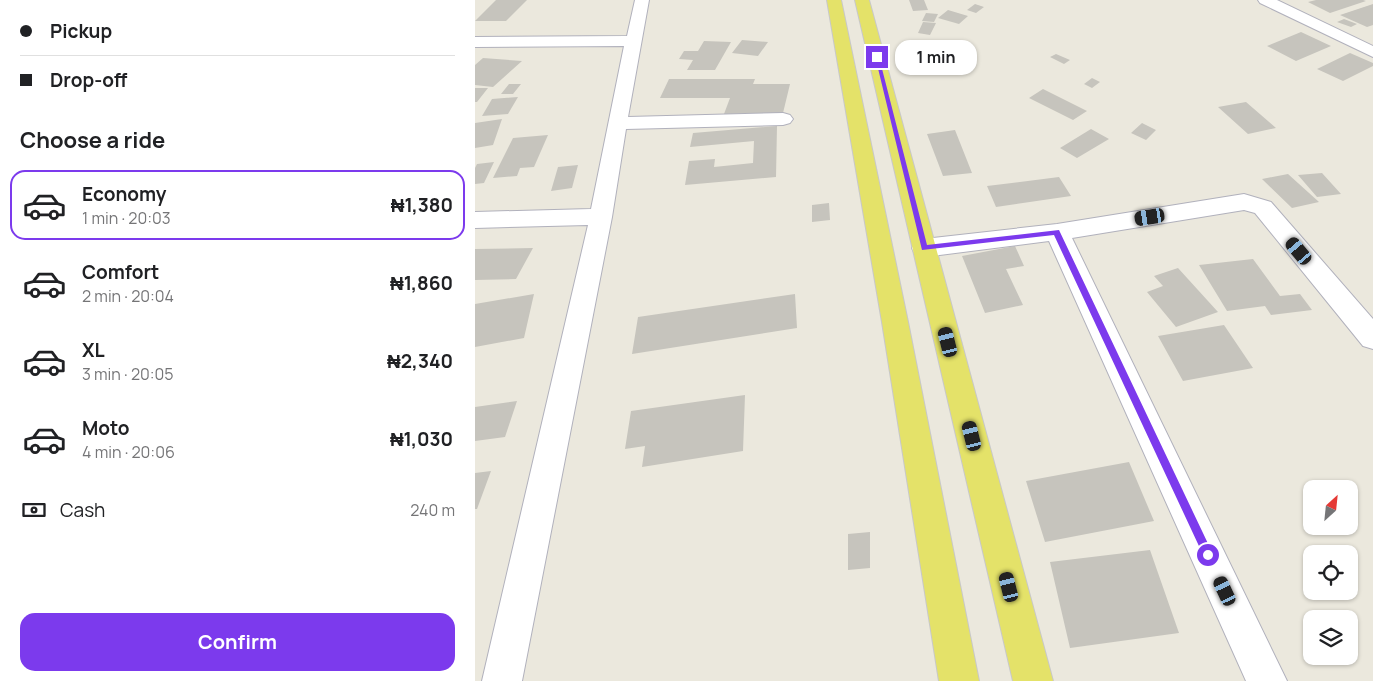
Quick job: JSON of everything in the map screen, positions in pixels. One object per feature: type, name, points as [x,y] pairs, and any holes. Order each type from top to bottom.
[{"type":"main road","points":[[834,0],[893,312],[959,681]]},
{"type":"main road","points":[[863,0],[1033,681]]},
{"type":"street","points":[[502,681],[601,216],[617,123],[642,0]]},
{"type":"street","points":[[1265,0],[1373,52]]},
{"type":"street","points":[[475,42],[635,41]]},
{"type":"street","points":[[617,123],[783,119]]},
{"type":"street","points":[[924,248],[1057,232],[1244,202],[1263,207],[1373,338]]},
{"type":"street","points":[[475,220],[601,216]]},
{"type":"street","points":[[1057,232],[1267,681]]},
{"type":"building","points":[[496,0],[527,0],[506,21],[475,21]]},
{"type":"building","points":[[909,0],[924,0],[928,10],[913,11]]},
{"type":"building","points":[[1316,0],[1366,1],[1330,13],[1308,2]]},
{"type":"building","points":[[975,4],[984,7],[976,13],[967,10]]},
{"type":"building","points":[[1373,4],[1373,25],[1367,27],[1340,15]]},
{"type":"building","points":[[948,10],[968,16],[959,24],[938,18]]},
{"type":"building","points":[[926,13],[938,14],[934,22],[922,21]]},
{"type":"building","points":[[1344,19],[1357,24],[1351,27],[1337,22]]},
{"type":"building","points":[[923,22],[936,23],[930,35],[918,33]]},
{"type":"building","points":[[1301,32],[1331,46],[1296,61],[1267,46]]},
{"type":"building","points":[[742,40],[768,42],[758,56],[732,53]]},
{"type":"building","points":[[704,41],[731,42],[715,70],[687,70],[693,60],[679,59],[684,51],[698,51]]},
{"type":"building","points":[[1350,53],[1373,63],[1373,66],[1343,81],[1317,69]]},
{"type":"building","points":[[1056,54],[1070,60],[1064,64],[1050,57]]},
{"type":"building","points":[[483,58],[522,61],[493,87],[475,85],[475,65]]},
{"type":"building","points":[[1092,78],[1100,82],[1092,88],[1084,84]]},
{"type":"building","points":[[669,79],[755,79],[753,84],[790,84],[783,113],[724,114],[730,98],[660,98]]},
{"type":"building","points":[[509,84],[521,84],[513,94],[501,94]]},
{"type":"building","points":[[475,88],[488,88],[477,102],[475,102]]},
{"type":"building","points":[[1043,89],[1087,111],[1073,120],[1029,98]]},
{"type":"building","points":[[518,97],[508,114],[482,116],[492,99]]},
{"type":"building","points":[[1246,102],[1276,128],[1248,134],[1218,107]]},
{"type":"building","points":[[502,119],[493,145],[475,148],[475,123]]},
{"type":"building","points":[[1142,123],[1156,130],[1146,140],[1131,133]]},
{"type":"building","points":[[777,126],[776,177],[685,185],[689,161],[715,159],[714,167],[753,163],[754,141],[690,147],[693,133]]},
{"type":"building","points":[[1091,129],[1109,139],[1077,158],[1060,148]]},
{"type":"building","points":[[955,130],[972,173],[943,176],[927,134]]},
{"type":"building","points":[[548,135],[534,167],[520,168],[517,176],[493,178],[513,138]]},
{"type":"building","points":[[494,162],[484,183],[475,184],[475,168],[477,164]]},
{"type":"building","points":[[578,165],[572,188],[551,191],[558,167]]},
{"type":"building","points":[[1322,173],[1341,194],[1317,197],[1298,175]]},
{"type":"building","points":[[1288,174],[1319,202],[1292,208],[1262,179]]},
{"type":"building","points":[[1059,177],[1071,196],[996,207],[987,186]]},
{"type":"building","points":[[829,203],[830,220],[812,222],[812,205]]},
{"type":"building","points":[[1015,246],[1024,266],[1006,269],[1023,305],[985,313],[962,256]]},
{"type":"building","points":[[533,248],[516,279],[475,280],[475,249]]},
{"type":"building","points":[[1253,259],[1280,296],[1300,294],[1312,310],[1271,315],[1265,306],[1227,311],[1199,265]]},
{"type":"building","points":[[1178,268],[1218,312],[1176,327],[1147,292],[1163,286],[1154,276]]},
{"type":"building","points":[[534,294],[524,338],[475,347],[475,304]]},
{"type":"building","points":[[795,294],[797,328],[632,354],[638,317]]},
{"type":"building","points":[[1224,325],[1253,368],[1183,381],[1158,336]]},
{"type":"building","points":[[745,395],[743,451],[642,467],[645,446],[625,449],[631,411]]},
{"type":"building","points":[[517,401],[505,437],[475,441],[475,407]]},
{"type":"building","points":[[1129,462],[1154,521],[1045,542],[1026,481]]},
{"type":"building","points":[[491,471],[477,509],[475,509],[475,473]]},
{"type":"building","points":[[870,532],[870,568],[848,570],[848,534]]},
{"type":"building","points":[[1150,550],[1179,633],[1070,648],[1050,562]]},
{"type":"route","points":[[877,57],[924,248],[1057,232],[1208,555]]}]
